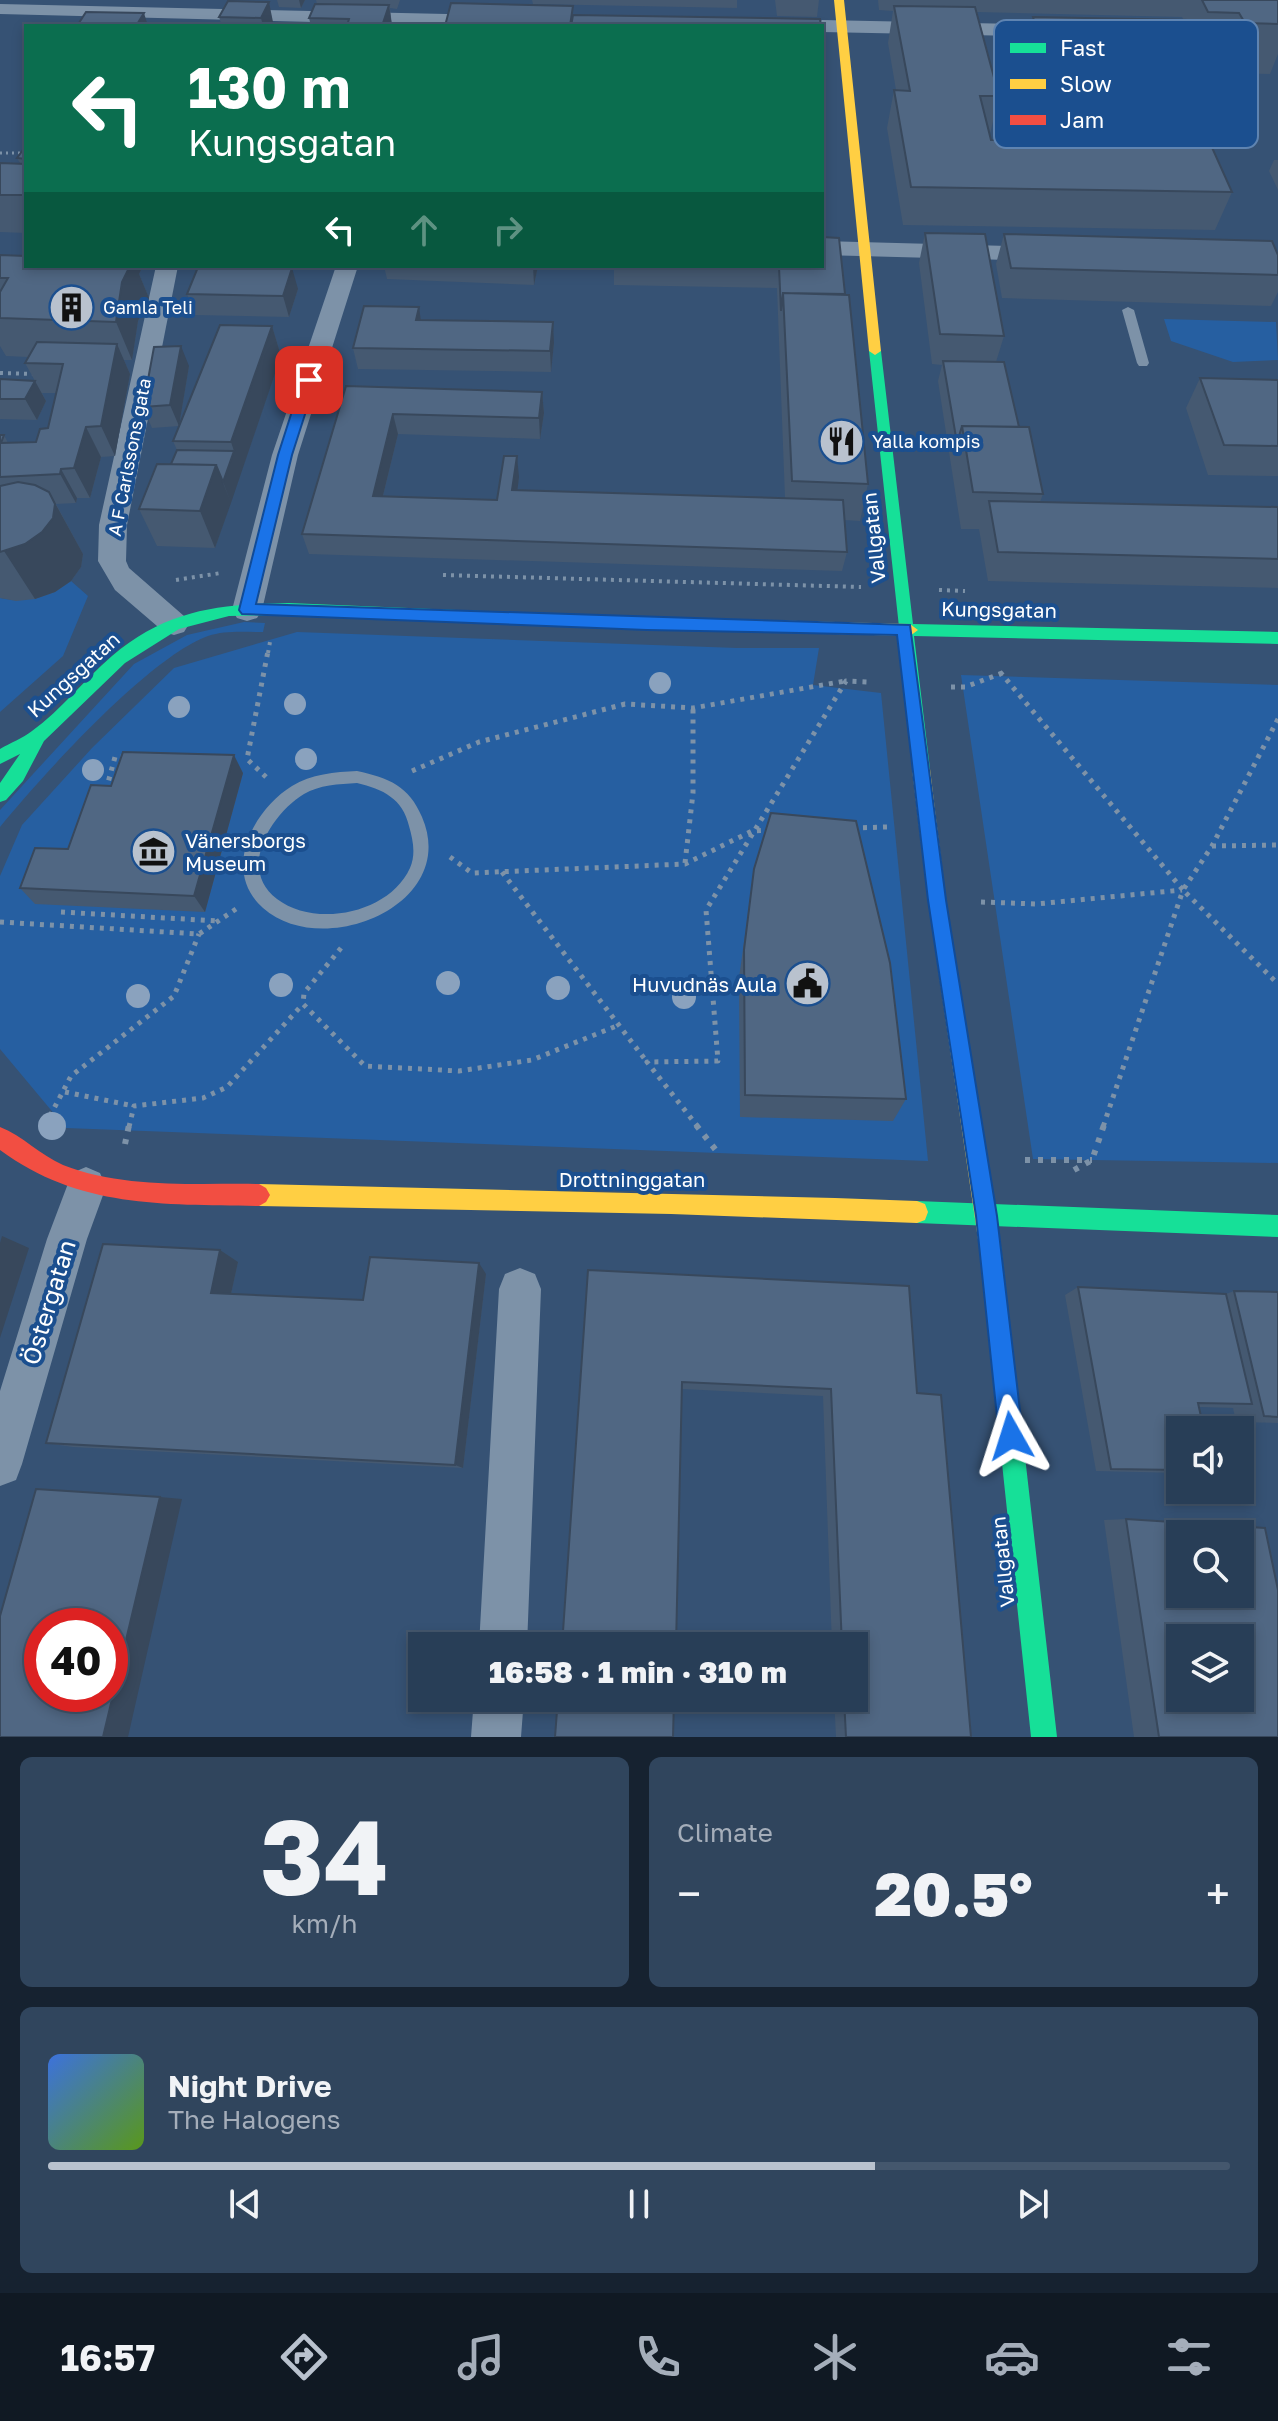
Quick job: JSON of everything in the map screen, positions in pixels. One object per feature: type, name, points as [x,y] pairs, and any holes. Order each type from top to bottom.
[{"type":"street","name":"Vallgatan","points":[[839,0],[910,685],[937,900],[987,1216],[1044,1737]]},
{"type":"street","points":[[0,9],[208,20],[427,15],[502,17]]},
{"type":"street","points":[[824,26],[994,30]]},
{"type":"street","points":[[824,248],[1064,254]]},
{"type":"street","name":"A F Carlssons gata","points":[[167,268],[113,525],[112,561],[125,583],[174,624]]},
{"type":"street","points":[[247,610],[285,455],[346,268]]},
{"type":"street","name":"Kungsgatan","points":[[0,757],[38,736],[119,659],[174,624],[229,610],[289,609],[647,624],[1278,638]]},
{"type":"street","points":[[0,795],[17,776],[38,736]]},
{"type":"street","name":"Drottninggatan","points":[[0,1137],[24,1160],[101,1189],[584,1203],[718,1202],[987,1216],[1278,1226]]},
{"type":"street","name":"Östergatan","points":[[0,1464],[67,1239],[101,1189]]},
{"type":"street","points":[[504,1632],[520,1289]]},
{"type":"street","points":[[496,1737],[498,1712]]},
{"type":"lane","points":[[1128,310],[1143,363]]},
{"type":"lane","points":[[357,777],[384,783],[405,797],[425,840],[419,865],[404,888],[383,906],[357,919],[329,924],[301,920],[278,910],[260,893],[251,873],[251,850],[259,827],[276,805],[288,797],[328,779],[357,777]]},
{"type":"path","points":[[0,153],[24,153]]},
{"type":"path","points":[[0,373],[41,375]]},
{"type":"path","points":[[428,575],[973,591]]},
{"type":"path","points":[[247,759],[271,637],[289,609]]},
{"type":"path","points":[[384,783],[479,742],[625,704],[693,708],[846,681],[965,687],[999,671],[1183,890],[1278,984]]},
{"type":"path","points":[[647,1062],[718,1061],[706,910],[846,681]]},
{"type":"path","points":[[685,864],[693,793],[693,708]]},
{"type":"path","points":[[1066,1174],[1092,1160],[1183,890],[1212,846],[1278,719]]},
{"type":"path","points":[[106,790],[115,757],[130,757]]},
{"type":"path","points":[[232,759],[247,759],[288,797]]},
{"type":"path","points":[[840,828],[928,826]]},
{"type":"path","points":[[425,840],[472,873],[685,864],[752,831],[781,830]]},
{"type":"path","points":[[1212,846],[1278,845]]},
{"type":"path","points":[[502,871],[729,1166]]},
{"type":"path","points":[[937,900],[1036,904],[1183,890]]},
{"type":"path","points":[[24,1160],[65,1092],[71,1076],[174,996],[199,934],[260,893]]},
{"type":"path","points":[[61,912],[219,921]]},
{"type":"path","points":[[65,1092],[134,1106],[203,1098],[227,1087],[303,1004],[304,993],[370,912]]},
{"type":"path","points":[[0,922],[199,934]]},
{"type":"path","points":[[303,1004],[365,1066],[459,1071],[532,1060],[619,1025]]},
{"type":"path","points":[[101,1189],[134,1106]]},
{"type":"path","points":[[977,1159],[1092,1160]]},
{"type":"shaded area","points":[[1164,319],[1276,322],[1278,360],[1233,362],[1171,341]]},
{"type":"shaded area","points":[[71,581],[88,596],[63,656],[0,712],[0,598],[19,600],[37,597]]},
{"type":"shaded area","points":[[244,622],[265,623],[263,632],[228,632],[208,636],[184,648],[127,692],[68,750],[0,827],[0,810],[134,664],[187,635]]},
{"type":"shaded area","points":[[297,632],[737,648],[819,648],[813,685],[881,693],[928,1161],[66,1128],[0,1049],[0,876],[22,825],[92,748],[174,668]]},
{"type":"shaded area","points":[[961,675],[1278,685],[1278,1163],[1033,1159]]},
{"type":"building","points":[[1202,0],[1278,0],[1278,24],[1243,20],[1239,13],[1208,12]]},
{"type":"building","points":[[228,1],[269,2],[261,18],[219,17]]},
{"type":"building","points":[[451,3],[573,6],[570,24],[446,24]]},
{"type":"building","points":[[315,4],[389,5],[383,24],[348,24],[349,19],[309,18]]},
{"type":"building","points":[[894,6],[975,7],[994,77],[994,96],[980,96],[994,148],[1212,148],[1232,192],[911,187],[894,90],[910,91]]},
{"type":"building","points":[[86,12],[144,13],[137,24],[78,24]]},
{"type":"building","points":[[573,15],[820,19],[821,24],[571,24]]},
{"type":"building","points":[[1033,17],[1188,20],[1034,20]]},
{"type":"building","points":[[0,163],[24,164],[24,195],[0,195]]},
{"type":"building","points":[[925,233],[985,234],[1004,336],[940,334]]},
{"type":"building","points":[[1004,234],[1272,241],[1278,255],[1278,275],[1011,268]]},
{"type":"building","points":[[824,237],[839,238],[845,294],[783,293],[781,311],[779,268],[824,268]]},
{"type":"building","points":[[0,255],[24,256],[24,268],[129,268],[122,282],[116,322],[0,318],[0,292],[8,278],[0,278]]},
{"type":"building","points":[[198,268],[292,268],[283,296],[187,294]]},
{"type":"building","points":[[783,293],[849,295],[868,484],[792,481]]},
{"type":"building","points":[[364,306],[419,307],[416,320],[553,322],[550,351],[353,348]]},
{"type":"building","points":[[220,325],[272,326],[231,442],[173,441]]},
{"type":"building","points":[[37,342],[117,344],[101,426],[86,427],[74,468],[61,469],[60,474],[0,477],[0,435],[4,435],[1,443],[36,442],[40,429],[48,428],[63,364],[25,363]]},
{"type":"building","points":[[181,346],[170,405],[143,407],[154,347]]},
{"type":"building","points":[[943,361],[1004,362],[1019,427],[962,426],[957,443]]},
{"type":"building","points":[[1200,378],[1278,380],[1278,446],[1224,445]]},
{"type":"building","points":[[0,379],[35,381],[25,399],[0,399]]},
{"type":"building","points":[[346,386],[542,392],[539,418],[393,414],[373,496],[497,500],[504,456],[517,456],[512,490],[843,500],[847,552],[302,534]]},
{"type":"building","points":[[962,426],[1029,427],[1043,494],[973,492]]},
{"type":"building","points":[[177,450],[234,451],[223,482],[216,465],[171,464]]},
{"type":"building","points":[[157,464],[216,465],[200,511],[139,509]]},
{"type":"building","points":[[18,482],[49,492],[55,504],[53,518],[42,532],[25,544],[0,552],[0,486]]},
{"type":"building","points":[[989,501],[1278,507],[1278,559],[998,552]]},
{"type":"building","name":"Vänersborgs Museum","points":[[123,752],[234,755],[194,896],[20,888],[35,848],[68,849],[91,785],[111,786]]},
{"type":"building","name":"Huvudnäs Aula","points":[[771,813],[856,821],[890,963],[906,1099],[745,1095],[744,950],[754,869]]},
{"type":"building","points":[[103,1244],[220,1250],[211,1293],[363,1300],[370,1257],[479,1263],[455,1465],[46,1443]]},
{"type":"building","points":[[588,1270],[909,1286],[917,1393],[941,1395],[971,1737],[846,1737],[845,1712],[868,1712],[868,1632],[841,1632],[831,1389],[682,1382],[676,1632],[563,1632]]},
{"type":"building","points":[[1078,1287],[1226,1294],[1252,1404],[1198,1403],[1201,1416],[1166,1416],[1166,1470],[1111,1469]]},
{"type":"building","points":[[1234,1291],[1278,1292],[1278,1417],[1264,1416]]},
{"type":"building","points":[[36,1489],[160,1497],[128,1632],[128,1608],[24,1608],[24,1712],[109,1712],[103,1737],[0,1737],[0,1616]]},
{"type":"building","points":[[1126,1519],[1166,1522],[1166,1608],[1254,1608],[1254,1527],[1265,1528],[1278,1590],[1278,1737],[1159,1737]]},
{"type":"building","points":[[557,1712],[674,1712],[673,1737],[555,1737]]},
{"type":"traffic: fast","points":[[875,351],[921,769]]},
{"type":"traffic: fast","points":[[0,757],[38,736],[119,659],[147,639],[174,624],[229,610],[289,609],[579,621]]},
{"type":"traffic: fast","points":[[910,630],[1278,638]]},
{"type":"traffic: fast","points":[[0,795],[17,776],[38,736]]},
{"type":"traffic: fast","points":[[917,1212],[1278,1226]]},
{"type":"traffic: fast","points":[[990,1246],[1044,1737]]},
{"type":"traffic: slow","points":[[839,0],[875,351]]},
{"type":"traffic: slow","points":[[579,621],[910,630]]},
{"type":"traffic: slow","points":[[921,769],[937,900],[990,1246]]},
{"type":"traffic: slow","points":[[259,1195],[671,1203],[917,1212]]},
{"type":"traffic: jam","points":[[0,1137],[29,1159],[91,1184],[156,1193],[259,1195]]},
{"type":"place","name":"Gamla Teli","points":[[72,307]]},
{"type":"place","name":"Yalla kompis","points":[[841,441]]},
{"type":"place","name":"Vänersborgs Museum","points":[[154,851]]},
{"type":"place","name":"Huvudnäs Aula","points":[[808,984]]},
{"type":"route","points":[[309,380],[285,455],[247,610],[289,609],[647,624],[904,629],[937,900],[987,1216],[1011,1436]]}]
